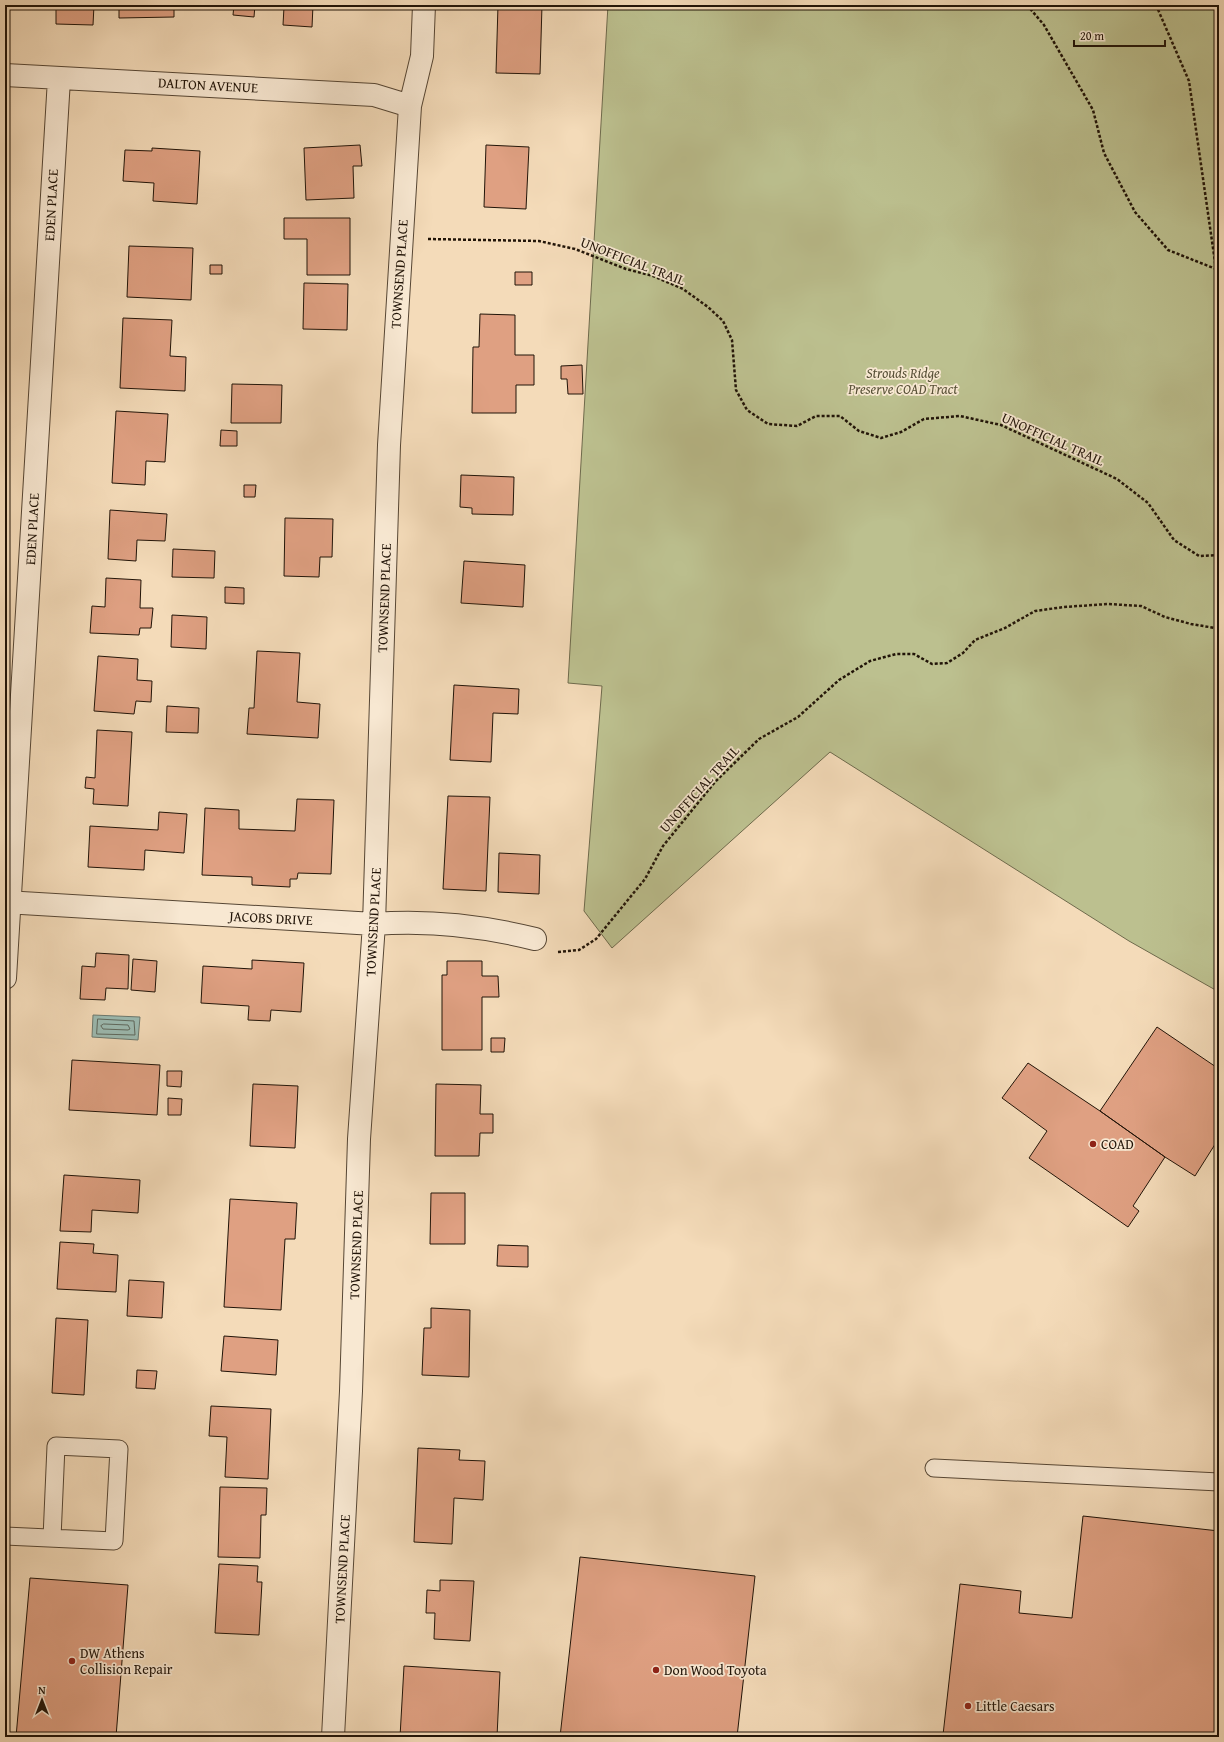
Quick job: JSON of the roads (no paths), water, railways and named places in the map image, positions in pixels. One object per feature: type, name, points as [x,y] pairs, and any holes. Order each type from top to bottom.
[{"type":"street","name":"TOWNSEND PLACE","points":[[333,1737],[351,1392],[359,1139],[374,924],[389,445],[410,106],[422,56],[424,5]]},
{"type":"street","name":"DALTON AVENUE","points":[[5,75],[374,95],[410,106]]},
{"type":"street","name":"EDEN PLACE","points":[[5,978],[7,902],[59,79]]},
{"type":"street","name":"JACOBS DRIVE","points":[[7,902],[374,924],[407,921],[467,927],[514,934],[535,939]]},
{"type":"lane","points":[[5,1536],[114,1541],[119,1449],[56,1446],[52,1538]]},
{"type":"lane","points":[[934,1468],[1219,1482]]},
{"type":"water","points":[[93,1015],[140,1017],[138,1040],[92,1037]]},
{"type":"place","name":"COAD","points":[[1093,1144]]},
{"type":"place","name":"DW Athens Collision Repair","points":[[72,1661]]},
{"type":"place","name":"Don Wood Toyota","points":[[656,1670]]},
{"type":"place","name":"Little Caesars","points":[[968,1706]]},
{"type":"park label","name":"Strouds Ridge Preserve COAD Tract","points":[[903,382]]}]
